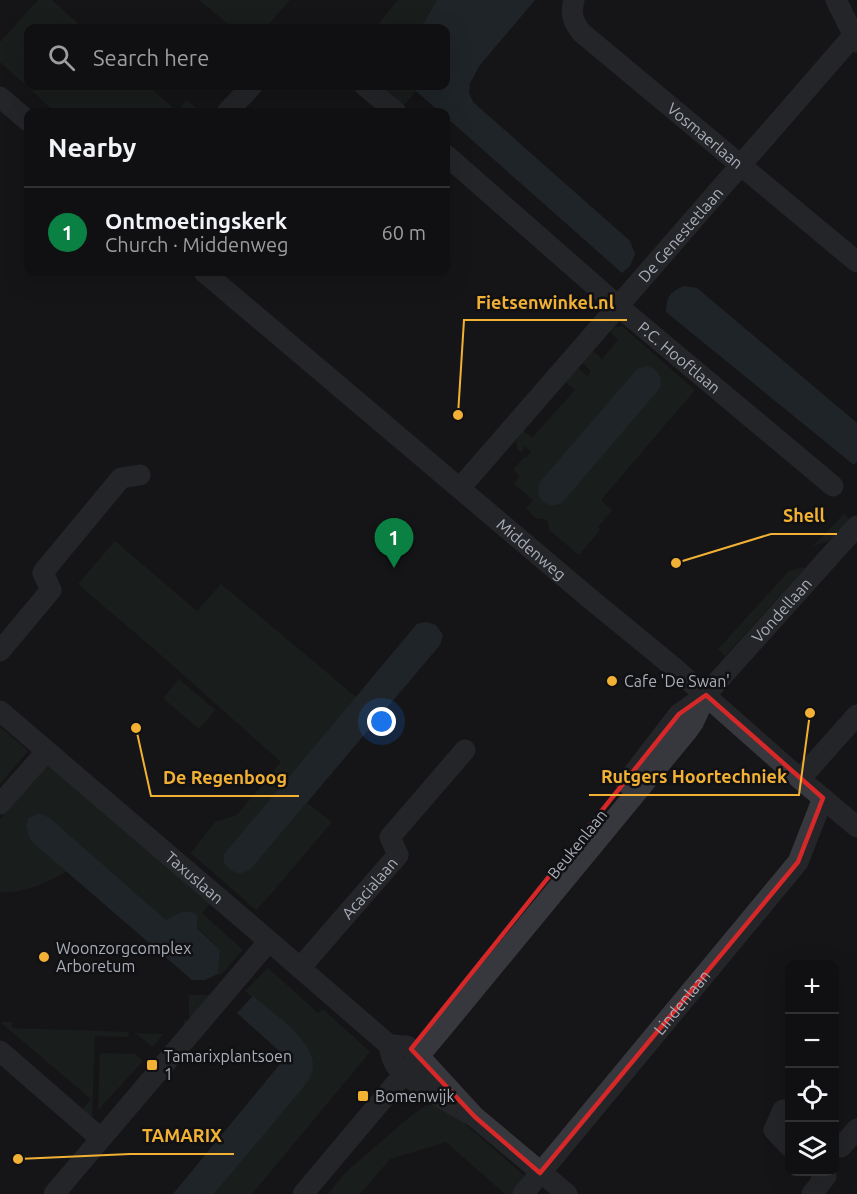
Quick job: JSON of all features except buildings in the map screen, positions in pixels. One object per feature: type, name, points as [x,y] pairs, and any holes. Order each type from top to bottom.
[{"type":"street","name":"Vosmaerlaan","points":[[574,0],[572,17],[582,33],[857,262]]},
{"type":"street","points":[[836,0],[855,39]]},
{"type":"street","name":"De Genestetlaan","points":[[460,488],[741,165],[855,39]]},
{"type":"street","points":[[231,108],[248,90]]},
{"type":"street","points":[[370,90],[391,108]]},
{"type":"street","points":[[0,97],[24,118]]},
{"type":"street","name":"P.C. Hooftlaan","points":[[450,159],[618,306],[833,486]]},
{"type":"street","name":"Middenweg","points":[[209,276],[706,695],[857,827]]},
{"type":"street","points":[[0,651],[51,590],[43,573],[121,478],[140,475]]},
{"type":"street","name":"Vondellaan","points":[[706,695],[857,526]]},
{"type":"street","name":"Beukenlaan","points":[[303,1194],[679,714],[706,695]]},
{"type":"street","name":"Taxuslaan","points":[[0,711],[388,1045],[395,1064],[401,1070]]},
{"type":"street","points":[[800,779],[857,715]]},
{"type":"street","name":"Acacialaan","points":[[300,968],[398,855],[390,837],[465,750]]},
{"type":"street","points":[[0,804],[47,751]]},
{"type":"street","name":"Lindenlaan","points":[[523,1194],[798,862],[823,798]]},
{"type":"street","points":[[54,1194],[269,941]]},
{"type":"street","points":[[388,1045],[407,1046],[476,1117],[567,1194]]},
{"type":"street","points":[[0,1051],[100,1138]]},
{"type":"street","points":[[401,1070],[476,1117]]},
{"type":"street","name":"Beukenlaan","points":[[290,1194],[401,1070]]},
{"type":"street","points":[[785,1110],[783,1110],[774,1130],[785,1142]]},
{"type":"street","points":[[839,1151],[857,1129]]},
{"type":"street","points":[[812,1194],[822,1176]]},
{"type":"highlighted area","points":[[706,695],[823,798],[798,862],[540,1173],[475,1117],[411,1049],[679,714]]},
{"type":"shaded area","points":[[38,0],[52,0],[79,24],[24,24],[24,84],[0,62],[0,42]]},
{"type":"shaded area","points":[[199,0],[290,0],[269,24],[228,24]]},
{"type":"shaded area","points":[[398,0],[437,0],[423,24],[378,24]]},
{"type":"shaded area","points":[[437,0],[535,0],[480,65],[470,83],[469,93],[473,102],[630,241],[635,254],[630,266],[622,273],[450,121],[450,108],[435,108],[415,90],[450,90],[450,24],[423,24]]},
{"type":"shaded area","points":[[31,90],[153,90],[174,108],[51,108]]},
{"type":"shaded area","points":[[386,90],[415,90],[404,105]]},
{"type":"shaded area","points":[[187,100],[196,108],[180,108]]},
{"type":"shaded area","points":[[684,286],[697,288],[857,423],[857,461],[854,465],[666,312],[670,295]]},
{"type":"shaded area","points":[[622,326],[695,390],[601,500],[612,510],[598,527],[600,530],[579,555],[549,530],[546,520],[537,519],[526,509],[533,500],[514,484],[520,476],[513,470],[531,452],[525,446],[521,452],[517,449],[516,434],[521,429],[532,438],[575,390],[564,381],[577,367],[587,376],[591,371],[581,362],[592,350],[602,359],[618,340],[609,331]]},
{"type":"shaded area","points":[[646,366],[659,374],[660,388],[562,503],[552,505],[543,502],[539,494],[539,483],[637,369]]},
{"type":"shaded area","points":[[844,514],[850,520],[831,540],[813,546]]},
{"type":"shaded area","points":[[115,541],[197,611],[221,584],[356,697],[224,854],[224,863],[232,870],[250,870],[307,803],[332,822],[256,910],[191,853],[215,822],[237,815],[281,762],[78,584]]},
{"type":"shaded area","points":[[804,567],[725,656],[718,649],[789,571]]},
{"type":"shaded area","points":[[426,622],[436,625],[443,635],[440,645],[250,870],[239,874],[231,870],[224,863],[224,854],[417,624]]},
{"type":"shaded area","points":[[179,679],[215,710],[199,729],[163,698]]},
{"type":"shaded area","points":[[0,727],[28,751],[0,784]]},
{"type":"shaded area","points":[[49,765],[212,902],[202,913],[243,950],[220,976],[218,974],[220,950],[182,911],[166,920],[50,818],[39,813],[28,818],[26,826],[30,840],[67,871],[26,889],[0,892],[0,819]]},
{"type":"shaded area","points":[[39,813],[50,818],[166,920],[185,911],[197,915],[197,928],[220,950],[218,974],[205,980],[192,980],[30,840],[26,826],[28,818]]},
{"type":"shaded area","points":[[268,968],[318,1013],[323,1009],[370,1052],[252,1194],[214,1194],[297,1095],[300,1036],[245,991]]},
{"type":"shaded area","points":[[189,995],[214,995],[184,1029],[184,1020],[189,1019]]},
{"type":"shaded area","points":[[253,996],[299,1036],[311,1056],[313,1066],[311,1074],[297,1095],[214,1194],[173,1194],[285,1058],[237,1013]]},
{"type":"shaded area","points":[[0,1022],[12,1022],[12,1028],[129,1032],[128,1037],[95,1036],[92,1118],[82,1110],[91,1099]]},
{"type":"shaded area","points":[[135,1033],[163,1034],[153,1047]]},
{"type":"shaded area","points":[[100,1053],[135,1054],[143,1061],[98,1110]]},
{"type":"shaded area","points":[[427,1105],[441,1105],[455,1115],[527,1178],[514,1194],[505,1194],[446,1142],[390,1159],[360,1194],[328,1194],[346,1172],[412,1115]]},
{"type":"place","name":"Fietsenwinkel.nl","points":[[458,415]]},
{"type":"place","name":"Shell","points":[[676,563]]},
{"type":"place","name":"Ontmoetingskerk","points":[[394,568]]},
{"type":"place","name":"Cafe 'De Swan'","points":[[612,681]]},
{"type":"place","name":"Rutgers Hoortechniek","points":[[810,713]]},
{"type":"place","name":"De Regenboog","points":[[136,728]]},
{"type":"place","name":"Woonzorgcomplex Arboretum","points":[[44,957]]},
{"type":"place","name":"Tamarixplantsoen 1","points":[[152,1065]]},
{"type":"place","name":"Bomenwijk","points":[[363,1096]]},
{"type":"place","name":"TAMARIX","points":[[18,1159]]}]
